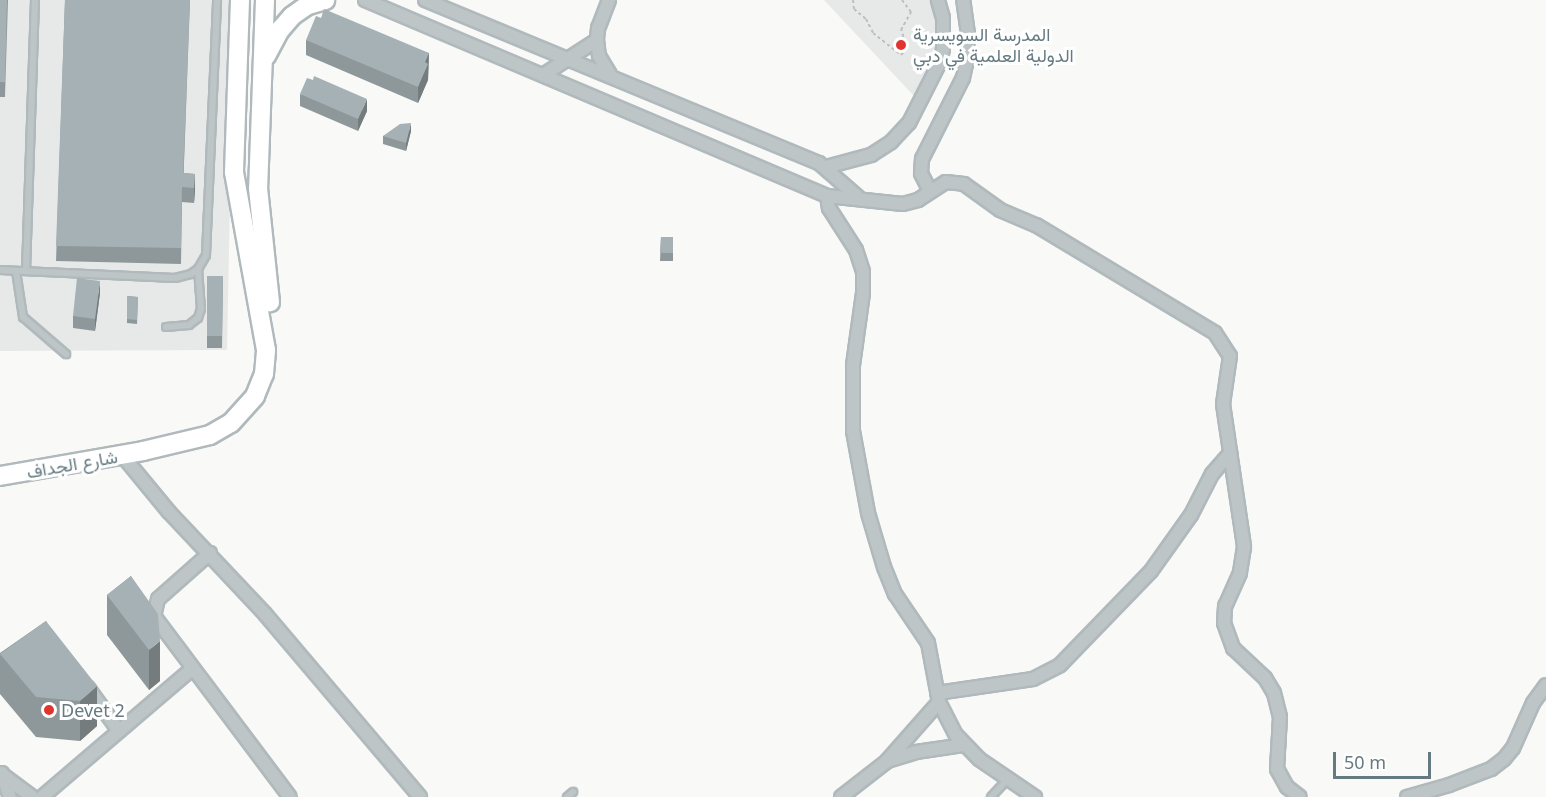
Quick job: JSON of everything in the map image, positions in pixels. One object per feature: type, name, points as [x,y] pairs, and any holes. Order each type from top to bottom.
[{"type":"street","points":[[143,451],[210,435],[226,426],[248,406],[264,374],[265,338],[234,166],[240,0]]},
{"type":"street","points":[[143,451],[199,446],[224,438],[251,418],[269,390],[274,351],[258,188],[265,0]]},
{"type":"street","points":[[263,63],[280,30],[291,16],[308,5],[325,0]]},
{"type":"street","points":[[365,0],[827,196],[858,197],[903,204],[918,200],[930,190],[946,182],[964,184],[1000,210],[1036,225],[1215,333],[1230,356],[1223,404],[1244,556],[1240,573],[1225,606],[1226,632],[1238,655],[1265,678],[1274,693],[1281,717],[1277,769],[1287,787],[1300,797]]},
{"type":"street","points":[[425,0],[557,53],[826,167],[858,197]]},
{"type":"street","points":[[543,75],[571,59],[597,34],[609,0]]},
{"type":"street","points":[[826,167],[871,155],[891,142],[909,123],[940,62],[943,49],[943,18],[938,0]]},
{"type":"street","points":[[930,190],[921,173],[922,159],[963,78],[966,64],[968,34],[963,0]]},
{"type":"street","points":[[557,53],[597,34]]},
{"type":"street","points":[[597,34],[602,63],[611,76]]},
{"type":"street","points":[[827,196],[829,208],[853,244],[863,272],[852,397],[853,431],[868,513],[895,594],[928,643],[938,697],[951,726],[964,745],[1035,797]]},
{"type":"street","name":"شارع الجداف","points":[[0,476],[143,451]]},
{"type":"street","points":[[841,797],[886,762],[938,697],[1033,680],[1060,665],[1151,571],[1191,515],[1212,474],[1230,453]]},
{"type":"street","points":[[122,455],[169,512],[265,614],[420,797]]},
{"type":"street","points":[[210,553],[158,599],[154,610],[156,622],[290,797]]},
{"type":"street","points":[[42,797],[192,669]]},
{"type":"street","points":[[76,673],[119,731]]},
{"type":"street","points":[[1407,797],[1449,785],[1491,769],[1504,759],[1513,748],[1533,703],[1546,685]]},
{"type":"street","points":[[886,762],[916,752],[964,745]]},
{"type":"street","points":[[1,772],[10,797]]},
{"type":"street","points":[[1,772],[32,797]]},
{"type":"lane","points":[[26,271],[35,0]]},
{"type":"lane","points":[[0,270],[175,278],[191,274],[198,269],[206,255],[217,0]]},
{"type":"lane","points":[[165,327],[189,325],[198,318],[201,309],[198,269]]},
{"type":"lane","points":[[16,271],[23,316],[66,354]]},
{"type":"lane","points":[[991,797],[1008,779]]},
{"type":"path","points":[[853,0],[856,12],[866,19],[873,33],[886,41],[899,55],[907,51],[901,33],[910,12],[902,0]]},
{"type":"shaded area","points":[[0,0],[234,0],[227,350],[0,351]]},
{"type":"shaded area","name":"المدرسة السويسرية الدولية العلمية في دبي","points":[[824,0],[930,0],[936,14],[938,33],[934,56],[914,96]]},
{"type":"building","points":[[0,0],[7,0],[5,82],[0,82]]},
{"type":"building","points":[[65,0],[190,0],[183,173],[195,174],[194,188],[182,187],[181,248],[56,246]]},
{"type":"building","points":[[324,9],[429,53],[425,62],[428,64],[418,87],[306,40],[316,16],[321,18]]},
{"type":"building","points":[[314,76],[367,99],[358,119],[300,94],[307,78],[313,80]]},
{"type":"building","points":[[411,123],[406,143],[383,136],[400,124]]},
{"type":"building","points":[[661,237],[673,237],[673,253],[660,253]]},
{"type":"building","points":[[207,276],[223,276],[222,336],[207,336]]},
{"type":"building","points":[[77,278],[100,281],[95,319],[73,316]]},
{"type":"building","points":[[127,296],[138,297],[137,320],[127,319]]},
{"type":"building","points":[[131,576],[158,614],[160,641],[149,650],[107,595]]},
{"type":"building","points":[[46,621],[97,686],[80,701],[36,697],[0,654]]},
{"type":"place","name":"المدرسة السويسرية الدولية العلمية في دبي","points":[[901,45]]},
{"type":"place","name":"Devet 2","points":[[49,710]]}]
